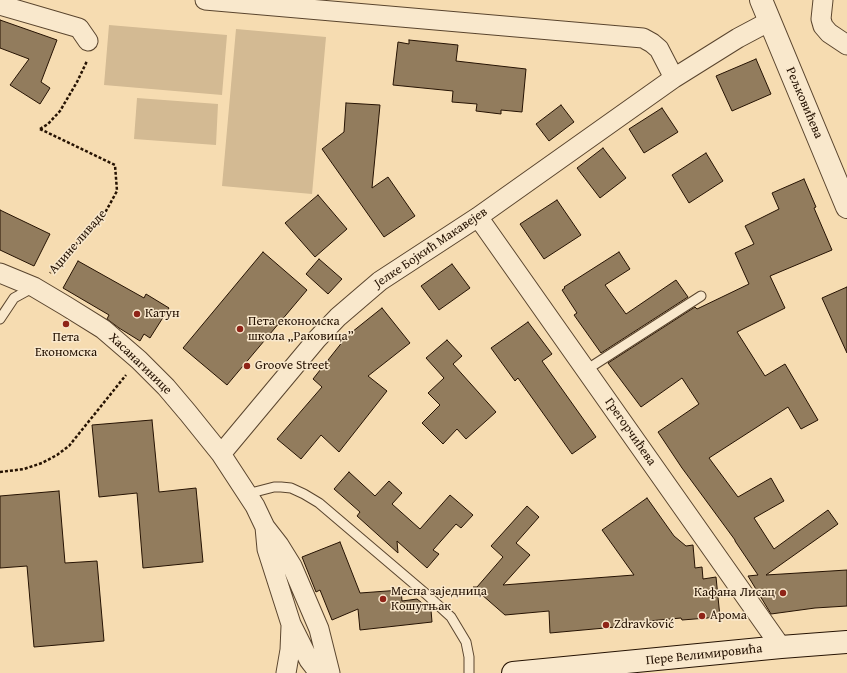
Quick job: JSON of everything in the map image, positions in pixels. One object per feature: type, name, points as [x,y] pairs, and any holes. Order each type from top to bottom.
[{"type":"main road","name":"Рељковићева","points":[[761,0],[847,207]]},
{"type":"main road","name":"Пере Велимировића","points":[[513,673],[847,642]]},
{"type":"street","points":[[205,0],[643,38],[659,49],[674,78]]},
{"type":"street","points":[[823,0],[821,19],[823,26],[828,33],[847,45]]},
{"type":"street","points":[[0,5],[79,28],[88,41]]},
{"type":"street","name":"Јелке Бојкић Макавејев","points":[[221,454],[317,339],[338,317],[380,282],[478,217],[674,78],[738,38],[770,21]]},
{"type":"street","name":"Грегорчићева","points":[[478,217],[781,647]]},
{"type":"street","name":"Хасанагинице","points":[[0,273],[34,287],[90,321],[119,343],[166,387],[188,412],[221,454],[255,506],[265,527],[279,545],[292,566],[319,629],[330,673]]},
{"type":"street","name":"Хасанагинице","points":[[265,527],[267,548],[291,624],[309,660],[319,673]]},
{"type":"street","name":"Хасанагинице","points":[[286,673],[290,650],[291,624]]},
{"type":"lane","points":[[0,319],[14,298],[34,287]]},
{"type":"lane","points":[[586,370],[701,296]]},
{"type":"lane","points":[[247,494],[274,487],[291,488],[319,503],[451,617],[466,642],[469,657],[469,673]]},
{"type":"path","name":"Аџине ливаде","points":[[34,287],[41,283],[106,211],[117,191],[116,165],[40,129],[48,124],[60,111],[77,82],[89,56],[88,41]]},
{"type":"path","points":[[0,472],[24,469],[57,456],[69,446],[128,374]]},
{"type":"shaded area","points":[[109,25],[227,35],[222,95],[104,85]]},
{"type":"shaded area","points":[[236,29],[326,37],[312,194],[222,186]]},
{"type":"shaded area","points":[[137,98],[218,104],[216,145],[134,139]]},
{"type":"building","points":[[0,20],[57,40],[41,82],[50,88],[40,104],[10,85],[29,59],[0,48]]},
{"type":"building","points":[[409,40],[458,45],[456,61],[526,69],[522,112],[501,110],[501,114],[476,111],[477,104],[452,102],[453,91],[393,85],[398,42],[409,44]]},
{"type":"building","points":[[756,59],[771,94],[732,111],[716,76]]},
{"type":"building","points":[[346,103],[380,105],[372,188],[388,177],[415,216],[384,237],[322,149],[344,132]]},
{"type":"building","points":[[561,105],[574,122],[549,141],[536,124]]},
{"type":"building","points":[[662,108],[678,132],[644,153],[629,129]]},
{"type":"building","points":[[603,148],[626,178],[600,198],[577,168]]},
{"type":"building","points":[[706,153],[723,181],[689,203],[672,175]]},
{"type":"building","points":[[804,179],[816,207],[814,208],[832,250],[770,276],[785,308],[737,332],[765,376],[785,364],[818,420],[801,429],[788,407],[709,458],[738,497],[771,478],[784,501],[754,518],[774,549],[828,510],[838,524],[766,575],[847,570],[847,606],[815,608],[771,614],[748,576],[758,575],[735,540],[682,468],[658,432],[699,404],[682,378],[641,407],[608,363],[695,307],[697,309],[749,284],[735,253],[754,244],[745,226],[779,209],[772,193]]},
{"type":"building","points":[[318,195],[347,229],[315,257],[285,223]]},
{"type":"building","points":[[557,200],[581,235],[544,259],[520,224]]},
{"type":"building","points":[[0,210],[50,234],[34,266],[0,250]]},
{"type":"building","points":[[263,252],[307,290],[227,385],[183,348]]},
{"type":"building","points":[[619,252],[630,269],[605,285],[626,314],[676,280],[688,297],[601,353],[574,315],[577,313],[562,290],[565,288],[564,287]]},
{"type":"building","points":[[319,259],[342,279],[328,294],[306,274]]},
{"type":"building","points":[[78,261],[144,298],[146,294],[169,308],[150,338],[144,334],[140,341],[107,319],[109,315],[63,288]]},
{"type":"building","points":[[452,264],[470,288],[439,310],[421,286]]},
{"type":"building","points":[[847,287],[847,353],[822,298]]},
{"type":"building","points":[[382,308],[410,343],[368,376],[387,391],[339,452],[321,435],[301,459],[277,439],[322,387],[313,379],[347,336]]},
{"type":"building","points":[[528,322],[552,354],[542,361],[596,437],[572,454],[518,378],[515,381],[491,348]]},
{"type":"building","points":[[447,340],[462,356],[453,364],[496,412],[466,439],[457,429],[443,444],[422,423],[440,405],[428,393],[444,378],[426,358]]},
{"type":"building","points":[[152,420],[159,492],[196,488],[203,562],[143,568],[137,493],[99,497],[92,425]]},
{"type":"building","points":[[349,472],[375,496],[389,481],[402,493],[392,504],[420,529],[450,495],[473,515],[461,528],[456,524],[433,550],[439,554],[427,568],[397,541],[398,553],[357,516],[360,512],[334,489]]},
{"type":"building","points":[[59,491],[65,563],[97,561],[104,641],[34,647],[27,566],[0,568],[0,496]]},
{"type":"building","points":[[647,498],[674,536],[686,546],[693,545],[695,568],[702,567],[703,579],[716,577],[720,617],[682,620],[681,618],[627,623],[627,626],[550,633],[549,611],[505,615],[473,587],[477,587],[503,557],[491,546],[527,506],[539,517],[516,543],[530,555],[503,585],[634,575],[602,530]]},
{"type":"building","points":[[340,542],[360,593],[401,590],[402,601],[417,599],[431,610],[432,622],[360,630],[358,609],[332,620],[320,590],[316,592],[302,557]]},
{"type":"place","name":"Катун","points":[[137,314]]},
{"type":"place","name":"Пета Економска","points":[[66,324]]},
{"type":"place","name":"Пета економска школа „Раковица”","points":[[240,329]]},
{"type":"place","name":"Groove Street","points":[[247,366]]},
{"type":"place","name":"Кафана Лисац","points":[[783,593]]},
{"type":"place","name":"Месна заједница Кошутњак","points":[[383,599]]},
{"type":"place","name":"Арома","points":[[702,616]]},
{"type":"place","name":"Zdravković","points":[[606,625]]}]
